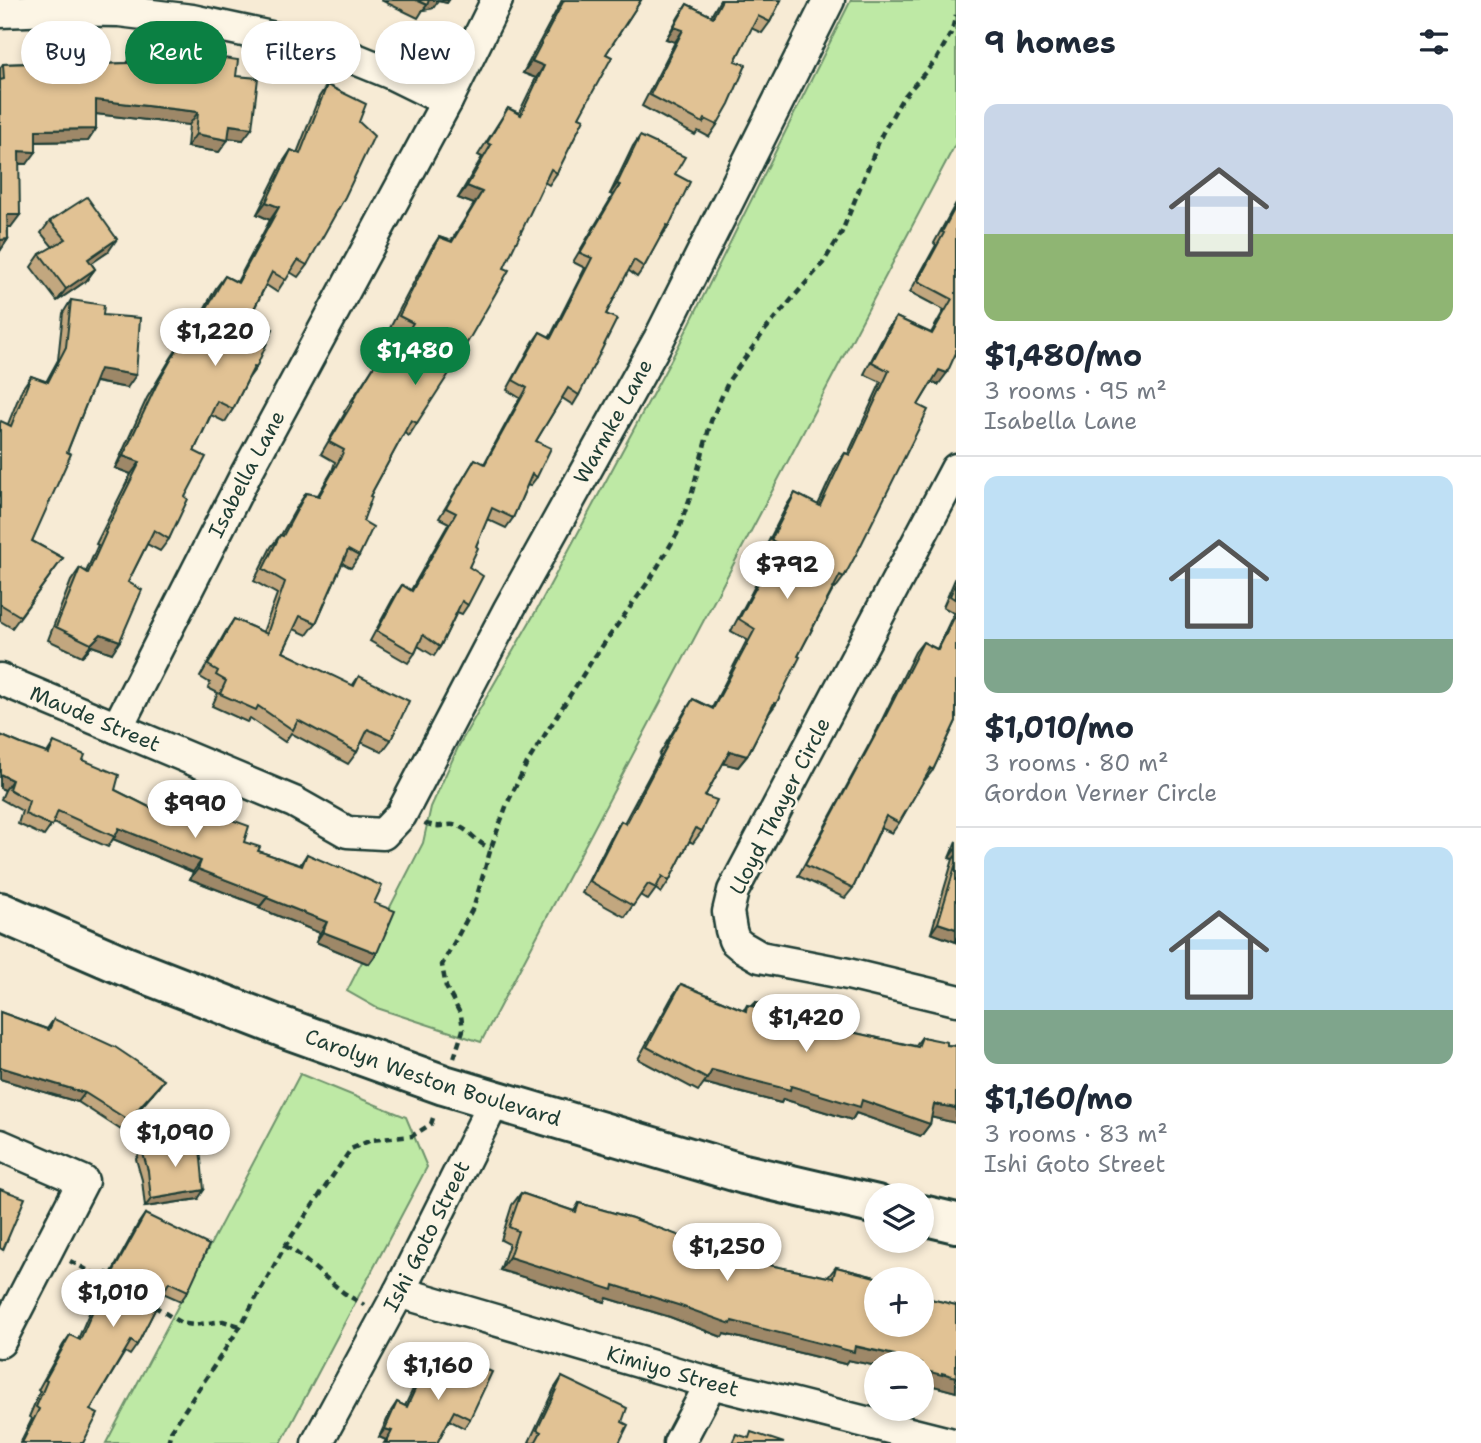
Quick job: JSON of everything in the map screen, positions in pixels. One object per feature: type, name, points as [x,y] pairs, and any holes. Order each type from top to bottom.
[{"type":"street","name":"Isabella Lane","points":[[117,729],[247,472],[447,101],[497,0]]},
{"type":"street","name":"Warmke Lane","points":[[392,825],[659,339],[829,0]]},
{"type":"street","points":[[0,12],[53,9],[119,11],[218,25],[336,51],[390,73],[447,101]]},
{"type":"street","name":"Lloyd Thayer Circle","points":[[956,469],[733,891],[728,912],[734,940],[760,957],[848,974],[956,1000]]},
{"type":"street","name":"Maude Street","points":[[0,679],[294,802],[347,832],[392,825]]},
{"type":"street","name":"Carolyn Weston Boulevard","points":[[0,912],[285,1028],[444,1085],[744,1174],[864,1202]]},
{"type":"street","name":"Ishi Goto Street","points":[[317,1443],[393,1304],[495,1100]]},
{"type":"street","points":[[0,1145],[83,1181],[0,1342]]},
{"type":"street","points":[[934,1218],[956,1223]]},
{"type":"street","name":"Kimiyo Street","points":[[393,1304],[949,1443]]},
{"type":"street","points":[[679,1443],[711,1383]]},
{"type":"path","points":[[167,1443],[171,1430],[240,1326],[285,1246],[351,1149],[371,1140],[412,1136],[431,1124],[463,1030],[461,1015],[446,986],[442,965],[474,906],[506,804],[527,763],[593,659],[651,578],[677,534],[692,492],[710,421],[729,380],[766,329],[822,263],[841,234],[882,134],[902,99],[936,60],[951,33],[956,15]]},
{"type":"path","points":[[392,825],[435,827],[449,824],[470,832],[484,846],[491,848]]},
{"type":"path","points":[[285,1246],[344,1293],[393,1304]]},
{"type":"path","points":[[48,1249],[107,1281]]},
{"type":"path","points":[[143,1300],[181,1323],[193,1325],[223,1321],[240,1326]]},
{"type":"green space","points":[[851,0],[956,0],[956,143],[481,1042],[377,1008],[347,991],[423,843],[431,807],[459,745],[536,611],[679,345]]},
{"type":"green space","points":[[300,1074],[406,1117],[427,1167],[281,1443],[106,1443]]},
{"type":"building","points":[[416,0],[429,0],[427,5]]},
{"type":"building","points":[[564,0],[641,0],[606,54],[612,57],[579,117],[584,119],[557,173],[551,169],[504,268],[509,270],[452,369],[417,423],[411,420],[370,496],[372,497],[363,521],[373,527],[359,556],[348,550],[316,623],[300,616],[283,652],[354,686],[359,676],[409,701],[391,740],[368,729],[357,752],[298,720],[293,730],[258,706],[256,710],[220,694],[226,681],[216,675],[218,671],[208,665],[234,619],[267,634],[285,582],[263,569],[306,493],[319,496],[340,459],[344,450],[329,442],[353,400],[377,361],[386,366],[413,323],[399,316],[439,237],[452,242],[482,192],[467,186],[491,145],[487,143],[508,108],[521,115],[544,66],[532,61]]},
{"type":"building","points":[[722,0],[781,0],[770,22],[758,16],[735,61],[746,65],[717,125],[705,119],[703,123],[650,95],[683,30],[674,27],[687,4],[713,17]]},
{"type":"building","points":[[227,58],[238,60],[236,76],[241,76],[241,84],[257,84],[252,128],[230,125],[228,140],[196,134],[198,112],[96,100],[96,129],[36,130],[36,152],[19,151],[20,215],[7,215],[8,239],[0,240],[0,80],[4,79],[3,64],[21,63],[21,84],[111,84],[111,64],[125,63],[125,84],[227,84]]},
{"type":"building","points":[[327,85],[366,104],[359,122],[374,136],[345,197],[307,265],[298,260],[286,280],[272,272],[248,321],[273,329],[256,368],[254,367],[233,409],[217,401],[194,451],[206,457],[185,497],[188,499],[169,539],[154,530],[128,582],[142,590],[120,641],[101,634],[91,644],[56,627],[80,568],[88,573],[140,462],[123,456],[156,386],[179,346],[184,348],[225,276],[238,283],[279,207],[266,202],[291,150],[300,154]]},
{"type":"building","points":[[640,136],[685,157],[675,174],[690,182],[669,226],[667,225],[644,267],[634,260],[606,314],[617,319],[579,395],[568,388],[536,441],[551,448],[537,477],[532,474],[513,518],[492,508],[469,567],[483,576],[468,605],[462,601],[440,647],[423,635],[415,653],[377,631],[402,585],[412,591],[456,513],[446,508],[475,459],[485,464],[527,388],[513,380],[540,332],[551,338],[592,258],[580,253],[620,185],[617,184]]},
{"type":"building","points":[[87,197],[117,239],[88,259],[95,269],[66,289],[40,254],[66,239],[50,221]]},
{"type":"building","points":[[956,206],[956,353],[947,373],[939,370],[918,405],[928,410],[858,551],[844,577],[840,575],[747,756],[730,751],[705,796],[717,800],[702,831],[696,828],[669,881],[662,876],[656,888],[648,884],[633,906],[590,881],[621,821],[626,824],[693,699],[713,709],[755,629],[739,619],[779,544],[771,540],[795,493],[820,506],[845,453],[850,455],[889,371],[872,362],[896,317],[932,334],[952,299],[918,281]]},
{"type":"building","points":[[71,300],[104,305],[103,315],[140,318],[136,375],[100,369],[67,452],[71,454],[32,541],[63,558],[20,616],[0,604],[0,423],[1,421],[11,426],[31,376],[48,382],[66,347]]},
{"type":"building","points":[[956,583],[956,600],[950,596]]},
{"type":"building","points":[[956,614],[956,721],[933,770],[931,768],[899,823],[886,816],[853,888],[805,865],[923,642],[938,650]]},
{"type":"building","points":[[0,735],[49,754],[54,742],[85,755],[83,760],[119,775],[115,790],[153,809],[157,799],[181,809],[185,799],[213,811],[212,813],[249,826],[244,842],[260,847],[258,851],[302,866],[307,854],[382,886],[374,903],[395,911],[377,953],[323,932],[327,922],[198,869],[201,861],[119,828],[115,837],[58,811],[52,826],[25,814],[29,801],[9,789],[12,780],[0,774]]},
{"type":"building","points":[[956,863],[956,929],[938,923]]},
{"type":"building","points":[[681,984],[746,1011],[747,1005],[755,1007],[756,1002],[853,1019],[851,1032],[918,1047],[922,1037],[956,1046],[956,1108],[934,1104],[930,1124],[862,1100],[860,1107],[791,1086],[790,1090],[712,1070],[707,1079],[647,1047]]},
{"type":"building","points":[[0,1012],[49,1030],[54,1019],[115,1047],[164,1080],[128,1120],[85,1093],[0,1067]]},
{"type":"building","points":[[199,1138],[204,1190],[151,1199],[148,1171],[142,1150]]},
{"type":"building","points":[[0,1189],[25,1198],[3,1250],[0,1248]]},
{"type":"building","points":[[521,1193],[576,1212],[579,1203],[632,1218],[704,1245],[706,1238],[742,1249],[741,1255],[760,1260],[759,1263],[833,1278],[836,1267],[864,1274],[864,1337],[934,1337],[934,1300],[956,1305],[956,1377],[934,1373],[934,1351],[877,1351],[855,1346],[854,1352],[732,1321],[731,1324],[614,1285],[613,1290],[509,1257],[518,1231],[509,1227]]},
{"type":"building","points":[[145,1214],[209,1245],[188,1291],[169,1282],[137,1345],[131,1341],[90,1410],[98,1414],[83,1443],[22,1443],[39,1409],[36,1407],[47,1381],[45,1380],[70,1335],[80,1340],[98,1299],[94,1297],[107,1272],[112,1274]]},
{"type":"building","points":[[454,1355],[492,1372],[470,1419],[454,1411],[437,1443],[386,1443],[392,1431],[385,1429],[397,1402],[407,1407],[428,1361],[446,1371]]},
{"type":"building","points":[[562,1377],[627,1408],[622,1422],[628,1425],[619,1443],[535,1443],[541,1432],[537,1430]]},
{"type":"building","points":[[751,1432],[784,1443],[732,1443],[736,1434],[749,1438]]}]
